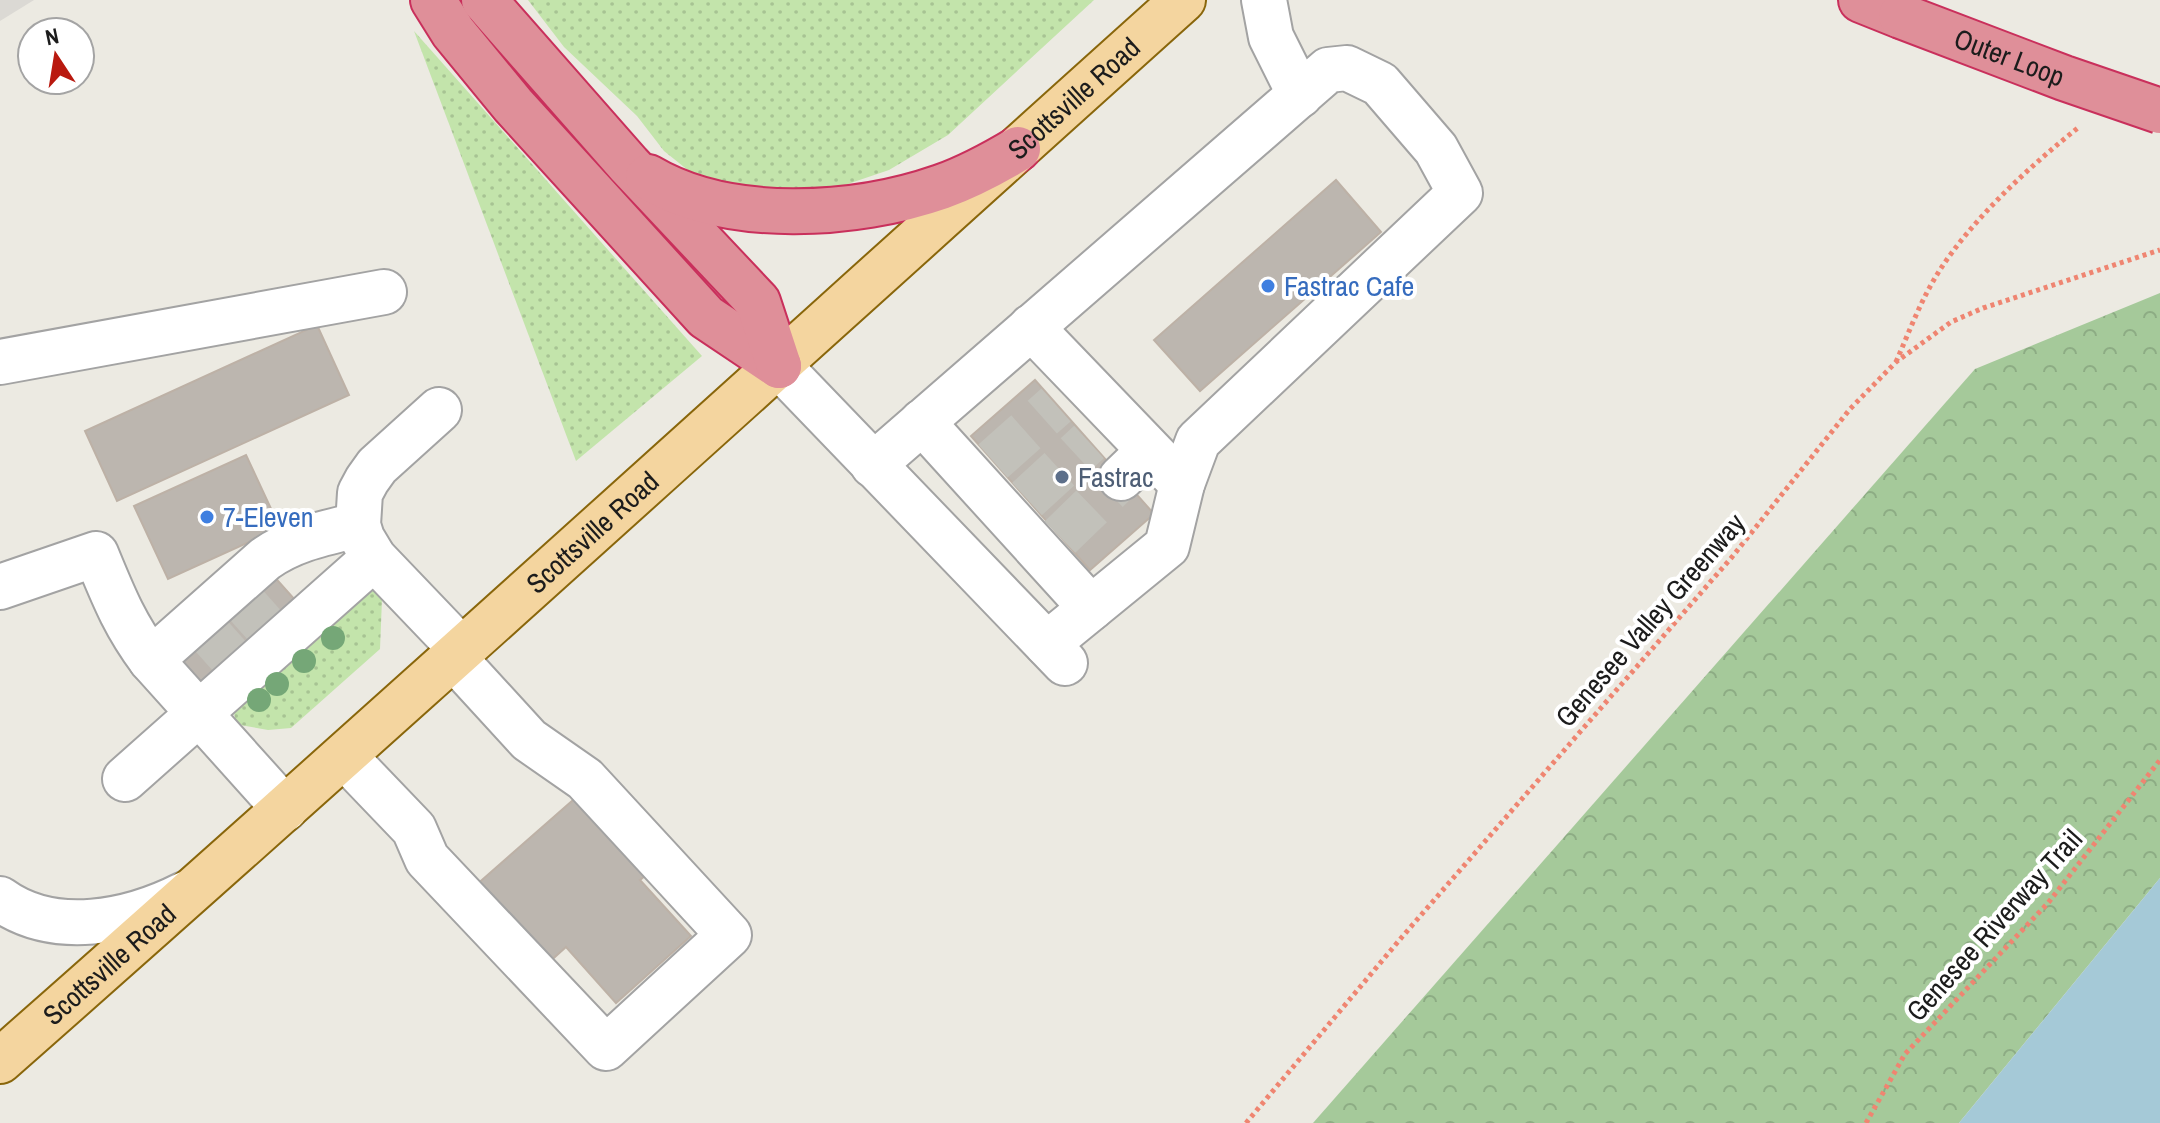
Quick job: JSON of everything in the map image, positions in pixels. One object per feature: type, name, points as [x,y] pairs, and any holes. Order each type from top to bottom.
[{"type":"highway","points":[[433,0],[453,32],[513,105],[706,317],[779,366]]},
{"type":"highway","points":[[484,0],[629,165],[758,302],[779,366]]},
{"type":"highway","name":"Outer Loop","points":[[1861,0],[2037,68],[2160,111]]},
{"type":"highway","points":[[629,165],[664,187],[722,205],[803,211],[867,205],[913,196],[966,177],[1018,149]]},
{"type":"main road","name":"Scottsville Road","points":[[0,1061],[779,366],[1183,0]]},
{"type":"street","points":[[1264,0],[1271,37],[1300,95]]},
{"type":"street","points":[[779,366],[873,465],[1056,654],[1091,608],[1167,546],[1182,484],[1198,441],[1198,407],[1327,294],[1368,282],[1460,193],[1436,149],[1380,84],[1347,68],[1328,70],[873,465]]},
{"type":"street","points":[[0,362],[384,292]]},
{"type":"street","points":[[1031,327],[1070,394],[1135,465],[1182,484]]},
{"type":"street","points":[[344,756],[414,829],[427,859],[606,1048],[729,935],[585,779],[529,740],[366,542],[360,493],[367,480],[377,466],[439,410]]},
{"type":"street","points":[[922,422],[983,470],[1018,508],[1051,546],[1091,608]]},
{"type":"street","points":[[151,660],[220,645],[255,614],[366,542]]},
{"type":"street","points":[[125,779],[199,713],[220,645],[255,614],[265,559],[290,544],[366,542]]},
{"type":"street","points":[[0,587],[96,554],[124,620],[151,660],[285,809]]},
{"type":"street","points":[[0,899],[41,918],[68,922],[96,921],[144,912],[186,894],[207,879]]},
{"type":"path","points":[[1896,362],[1938,273],[1966,234],[2040,157],[2085,122]]},
{"type":"path","name":"Genesee Valley Greenway","points":[[1246,1123],[1402,937],[1732,557],[1850,409],[1896,362],[1951,322],[1983,308],[2160,250]]},
{"type":"path","name":"Genesee Riverway Trail","points":[[1866,1123],[1905,1054],[2048,903],[2160,760]]},
{"type":"shaded area","points":[[0,0],[34,0],[0,21]]},
{"type":"green space","points":[[528,0],[1094,0],[948,135],[889,170],[833,189],[732,190],[689,171],[664,151],[637,116],[564,47]]},
{"type":"green space","points":[[414,31],[702,356],[576,461]]},
{"type":"green space","points":[[2160,293],[2160,878],[1959,1123],[1313,1123],[1975,369]]},
{"type":"green space","points":[[365,591],[378,592],[382,599],[380,649],[291,728],[268,730],[240,725],[235,719],[236,707]]},
{"type":"water","points":[[2160,878],[2160,1123],[1959,1123]]},
{"type":"building","name":"Fastrac Cafe","points":[[1336,180],[1381,232],[1200,391],[1154,340]]},
{"type":"building","points":[[317,325],[349,395],[117,501],[85,431]]},
{"type":"building","points":[[1035,380],[1154,514],[1090,570],[971,436]]},
{"type":"building","name":"7-Eleven","points":[[246,455],[280,528],[168,579],[134,506]]},
{"type":"building","points":[[270,572],[295,600],[201,685],[176,657]]},
{"type":"building","points":[[580,794],[650,872],[640,880],[691,936],[616,1003],[566,947],[546,965],[475,886]]},
{"type":"tunnel","points":[[993,461],[1056,405]]},
{"type":"tunnel","points":[[1027,499],[1089,442]]},
{"type":"tunnel","points":[[1060,537],[1121,478]]},
{"type":"tunnel","points":[[241,599],[266,627]]},
{"type":"tunnel","points":[[206,630],[231,658]]},
{"type":"place","name":"Fastrac Cafe","points":[[1268,286]]},
{"type":"place","name":"Fastrac","points":[[1062,477]]},
{"type":"place","name":"7-Eleven","points":[[207,517]]}]
